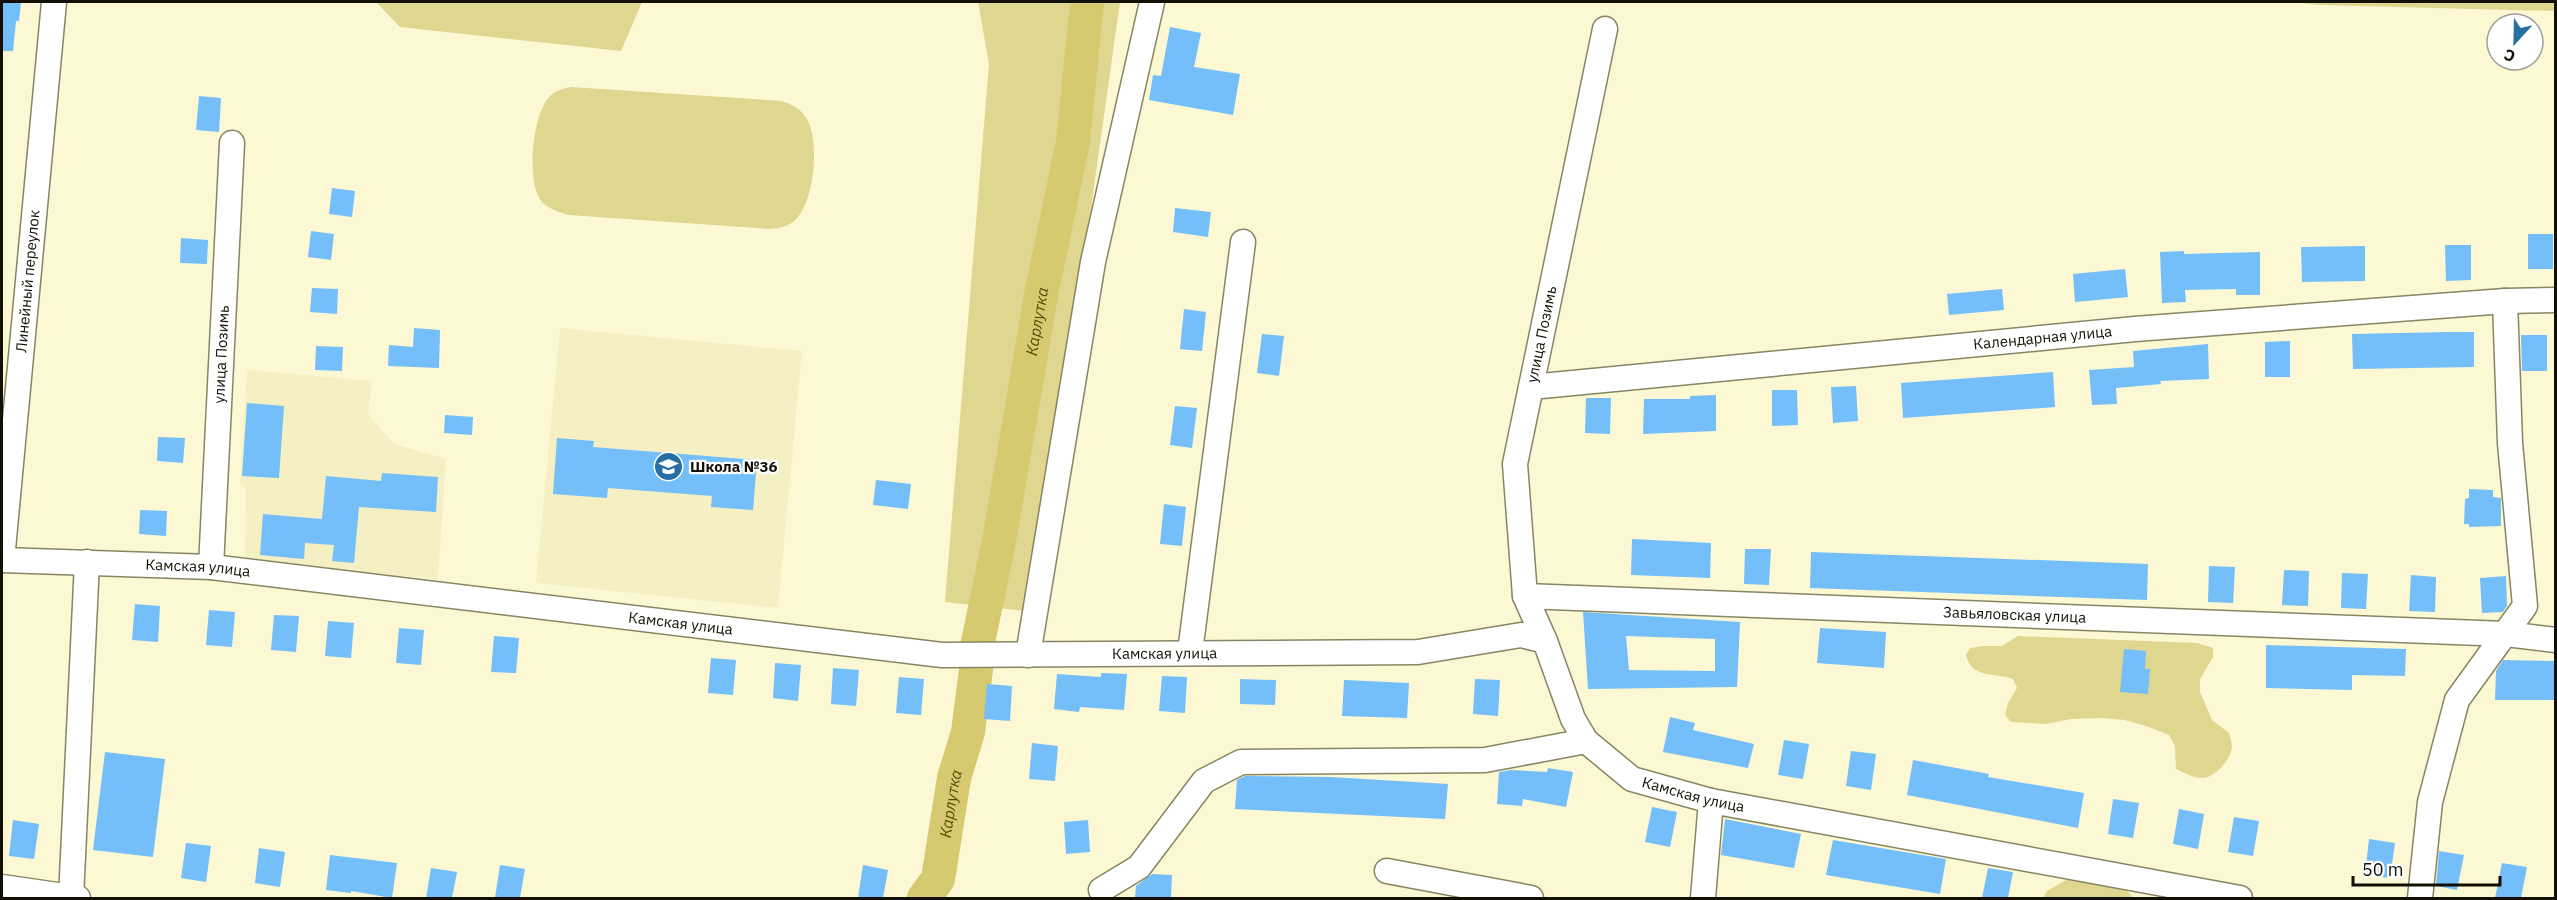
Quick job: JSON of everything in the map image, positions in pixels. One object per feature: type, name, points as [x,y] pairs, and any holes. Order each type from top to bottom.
[{"type":"street","name":"Линейный переулок","points":[[2,560],[54,2]]},
{"type":"street","points":[[1028,655],[1093,262],[1152,2]]},
{"type":"street","name":"улица Позимь","points":[[1545,641],[1526,596],[1515,464],[1605,29]]},
{"type":"street","name":"улица Позимь","points":[[211,567],[232,143]]},
{"type":"street","points":[[1190,652],[1243,242]]},
{"type":"street","name":"Календарная улица","points":[[1531,387],[2135,329],[2505,301],[2556,300]]},
{"type":"street","points":[[2420,898],[2430,802],[2457,700],[2525,606],[2510,443],[2505,301]]},
{"type":"street","name":"Камская улица","points":[[2,560],[211,567],[942,655],[1418,652],[1521,635],[1545,641],[1573,719],[1586,741],[1632,779],[1711,801],[2240,898]]},
{"type":"street","points":[[2,887],[75,898],[87,562]]},
{"type":"street","name":"Завьяловская улица","points":[[1526,596],[2506,634]]},
{"type":"street","points":[[2506,634],[2556,640]]},
{"type":"street","points":[[1101,890],[1139,867],[1204,781],[1241,762],[1485,760],[1586,741]]},
{"type":"street","points":[[1704,898],[1711,801]]},
{"type":"street","points":[[1387,871],[1532,898]]},
{"type":"shaded area","points":[[376,2],[642,2],[621,51],[400,27]]},
{"type":"shaded area","points":[[978,2],[1120,2],[1034,612],[945,602],[989,64]]},
{"type":"shaded area","points":[[2291,2],[2555,2],[2556,11],[2319,5]]},
{"type":"shaded area","points":[[571,87],[781,101],[794,106],[805,116],[810,126],[814,154],[811,187],[800,213],[790,224],[771,229],[569,215],[549,207],[537,194],[534,181],[535,133],[544,105],[550,96],[557,91]]},
{"type":"shaded area","name":"Школа №36","points":[[560,328],[802,351],[778,608],[536,583]]},
{"type":"shaded area","points":[[247,370],[372,381],[368,414],[394,444],[446,459],[438,579],[245,562],[246,489],[240,483]]},
{"type":"shaded area","points":[[2018,636],[2197,643],[2213,648],[2213,657],[2200,679],[2200,692],[2212,720],[2229,733],[2232,747],[2229,757],[2213,774],[2199,778],[2176,769],[2175,746],[2169,735],[2149,727],[2125,720],[2100,718],[2071,719],[2046,724],[2011,722],[2005,715],[2008,703],[2017,688],[2013,679],[1978,671],[1969,663],[1966,655],[1970,648],[2002,646]]},
{"type":"shaded area","points":[[2071,877],[2114,883],[2128,891],[2133,898],[2043,898],[2047,891]]},
{"type":"building","points":[[2,2],[21,2],[19,21],[16,21],[13,51],[2,51]]},
{"type":"building","points":[[1170,27],[1201,33],[1194,67],[1240,74],[1233,115],[1149,100],[1153,75],[1161,76]]},
{"type":"building","points":[[199,96],[221,98],[219,132],[196,130]]},
{"type":"building","points":[[332,188],[355,191],[352,217],[329,214]]},
{"type":"building","points":[[1175,208],[1211,212],[1208,237],[1173,232]]},
{"type":"building","points":[[311,231],[334,234],[331,260],[308,257]]},
{"type":"building","points":[[2528,234],[2553,234],[2553,269],[2528,269]]},
{"type":"building","points":[[181,238],[208,240],[207,264],[180,263]]},
{"type":"building","points":[[2445,245],[2471,245],[2471,280],[2446,281]]},
{"type":"building","points":[[2365,246],[2365,281],[2302,282],[2301,247]]},
{"type":"building","points":[[2184,251],[2184,254],[2260,252],[2260,295],[2236,295],[2236,289],[2185,290],[2186,302],[2162,303],[2160,252]]},
{"type":"building","points":[[2125,269],[2128,297],[2075,302],[2073,274]]},
{"type":"building","points":[[312,288],[338,289],[337,314],[310,312]]},
{"type":"building","points":[[2002,289],[2004,310],[1949,315],[1947,294]]},
{"type":"building","points":[[1184,309],[1206,312],[1202,351],[1180,349]]},
{"type":"building","points":[[414,328],[440,330],[439,368],[388,366],[389,345],[413,347]]},
{"type":"building","points":[[2474,332],[2474,367],[2353,369],[2352,334]]},
{"type":"building","points":[[1262,334],[1284,336],[1279,376],[1257,373]]},
{"type":"building","points":[[2521,335],[2547,335],[2547,371],[2522,371]]},
{"type":"building","points":[[2290,341],[2290,377],[2265,377],[2265,342]]},
{"type":"building","points":[[2208,344],[2209,379],[2160,381],[2161,384],[2116,388],[2117,404],[2092,405],[2089,370],[2134,367],[2133,351]]},
{"type":"building","points":[[316,346],[343,347],[342,371],[315,370]]},
{"type":"building","points":[[2053,372],[2055,407],[1903,418],[1901,383]]},
{"type":"building","points":[[1856,386],[1858,421],[1833,423],[1831,387]]},
{"type":"building","points":[[1772,390],[1797,390],[1798,425],[1772,426]]},
{"type":"building","points":[[1716,395],[1716,431],[1643,434],[1644,399],[1690,399],[1690,396]]},
{"type":"building","points":[[1586,398],[1611,398],[1610,434],[1585,433]]},
{"type":"building","points":[[247,403],[284,406],[279,478],[242,476]]},
{"type":"building","points":[[1175,406],[1197,408],[1192,448],[1170,445]]},
{"type":"building","points":[[445,415],[473,417],[472,435],[444,433]]},
{"type":"building","points":[[158,437],[185,438],[183,463],[157,461]]},
{"type":"building","points":[[557,438],[594,441],[593,447],[757,460],[753,510],[711,507],[712,496],[608,488],[607,498],[553,494]]},
{"type":"building","points":[[382,473],[438,477],[436,512],[359,507],[354,563],[332,561],[334,545],[305,543],[304,559],[260,555],[263,514],[322,519],[326,476],[381,481]]},
{"type":"building","points":[[876,480],[911,484],[908,509],[873,505]]},
{"type":"building","points":[[2469,489],[2493,490],[2493,497],[2501,498],[2501,526],[2469,527],[2469,524],[2464,524],[2465,499],[2469,498]]},
{"type":"building","points":[[1164,504],[1186,507],[1182,546],[1160,544]]},
{"type":"building","points":[[140,510],[167,511],[166,536],[139,534]]},
{"type":"building","points":[[1632,539],[1711,543],[1710,578],[1631,575]]},
{"type":"building","points":[[1745,549],[1771,549],[1769,585],[1744,584]]},
{"type":"building","points":[[1811,552],[2148,564],[2147,600],[1810,588]]},
{"type":"building","points":[[2209,566],[2235,567],[2233,603],[2208,602]]},
{"type":"building","points":[[2284,570],[2309,571],[2308,606],[2282,605]]},
{"type":"building","points":[[2342,573],[2368,574],[2366,609],[2341,608]]},
{"type":"building","points":[[2411,575],[2436,577],[2435,612],[2409,611]]},
{"type":"building","points":[[2506,576],[2507,606],[2503,612],[2482,613],[2480,578]]},
{"type":"building","points":[[135,604],[160,606],[158,642],[132,640]]},
{"type":"building","points":[[209,610],[235,612],[232,647],[206,645]]},
{"type":"building","points":[[1583,612],[1740,622],[1737,687],[1588,689]],"holes":[[[1626,636],[1715,639],[1715,671],[1629,670]]]},
{"type":"building","points":[[274,615],[299,616],[296,652],[271,650]]},
{"type":"building","points":[[328,621],[354,623],[351,658],[325,656]]},
{"type":"building","points":[[399,628],[424,630],[421,665],[396,663]]},
{"type":"building","points":[[1820,628],[1886,632],[1884,668],[1817,663]]},
{"type":"building","points":[[494,636],[519,638],[516,673],[491,672]]},
{"type":"building","points":[[2266,645],[2406,649],[2405,676],[2352,675],[2352,690],[2266,688]]},
{"type":"building","points":[[2124,649],[2146,651],[2145,669],[2150,669],[2148,694],[2120,692]]},
{"type":"building","points":[[711,658],[736,660],[733,695],[708,693]]},
{"type":"building","points":[[2503,660],[2556,661],[2556,700],[2495,700],[2496,671]]},
{"type":"building","points":[[775,663],[801,665],[798,701],[773,698]]},
{"type":"building","points":[[833,668],[859,670],[856,706],[831,704]]},
{"type":"building","points":[[1101,673],[1127,674],[1124,710],[1080,707],[1079,712],[1054,709],[1057,674],[1101,677]]},
{"type":"building","points":[[1162,676],[1187,677],[1185,713],[1159,711]]},
{"type":"building","points":[[899,677],[924,679],[921,715],[896,713]]},
{"type":"building","points":[[1240,679],[1276,680],[1275,705],[1240,704]]},
{"type":"building","points":[[1475,679],[1500,680],[1498,716],[1473,714]]},
{"type":"building","points":[[1344,680],[1409,683],[1407,718],[1342,716]]},
{"type":"building","points":[[987,684],[1012,686],[1010,721],[984,719]]},
{"type":"building","points":[[1670,717],[1695,723],[1693,730],[1754,744],[1748,768],[1663,752]]},
{"type":"building","points":[[1784,740],[1809,744],[1803,779],[1778,775]]},
{"type":"building","points":[[1032,743],[1058,746],[1055,781],[1029,779]]},
{"type":"building","points":[[1851,751],[1876,754],[1871,790],[1846,786]]},
{"type":"building","points":[[105,752],[165,759],[153,857],[93,850]]},
{"type":"building","points":[[1913,760],[1989,774],[1988,777],[2084,793],[2078,828],[1907,795]]},
{"type":"building","points":[[1548,768],[1573,772],[1566,807],[1523,799],[1522,806],[1497,804],[1499,772],[1511,770],[1547,772]]},
{"type":"building","points":[[1245,776],[1331,777],[1448,784],[1445,819],[1235,809],[1237,780]]},
{"type":"building","points":[[2113,799],[2139,803],[2133,838],[2108,834]]},
{"type":"building","points":[[1652,807],[1677,812],[1670,847],[1645,842]]},
{"type":"building","points":[[2179,809],[2204,814],[2198,849],[2173,844]]},
{"type":"building","points":[[2234,817],[2259,821],[2253,856],[2228,852]]},
{"type":"building","points":[[1725,819],[1801,834],[1794,868],[1721,855]]},
{"type":"building","points":[[13,820],[39,824],[34,859],[9,856]]},
{"type":"building","points":[[1088,820],[1090,852],[1066,854],[1064,822]]},
{"type":"building","points":[[2369,839],[2395,843],[2390,878],[2365,875]]},
{"type":"building","points":[[1833,840],[1946,859],[1940,894],[1826,875]]},
{"type":"building","points":[[186,843],[211,846],[206,882],[181,878]]},
{"type":"building","points":[[259,848],[285,852],[280,887],[255,883]]},
{"type":"building","points":[[2439,851],[2464,855],[2457,890],[2436,886]]},
{"type":"building","points":[[330,855],[397,863],[392,898],[351,891],[351,893],[326,890]]},
{"type":"building","points":[[2502,863],[2527,867],[2521,898],[2495,898]]},
{"type":"building","points":[[500,865],[525,869],[520,898],[495,898]]},
{"type":"building","points":[[863,865],[888,870],[883,898],[858,898]]},
{"type":"building","points":[[431,868],[457,872],[452,898],[426,898]]},
{"type":"building","points":[[1988,868],[2013,872],[2008,898],[1982,898]]},
{"type":"building","points":[[1152,874],[1172,875],[1171,898],[1135,898],[1136,886]]},
{"type":"waterway","name":"Карлутка","points":[[978,642],[999,541],[1042,290],[1073,142],[1087,2]]},
{"type":"waterway","name":"Карлутка","points":[[924,898],[938,879],[954,778],[968,732],[976,670]]},
{"type":"place","name":"Школа №36","points":[[669,467]]}]
